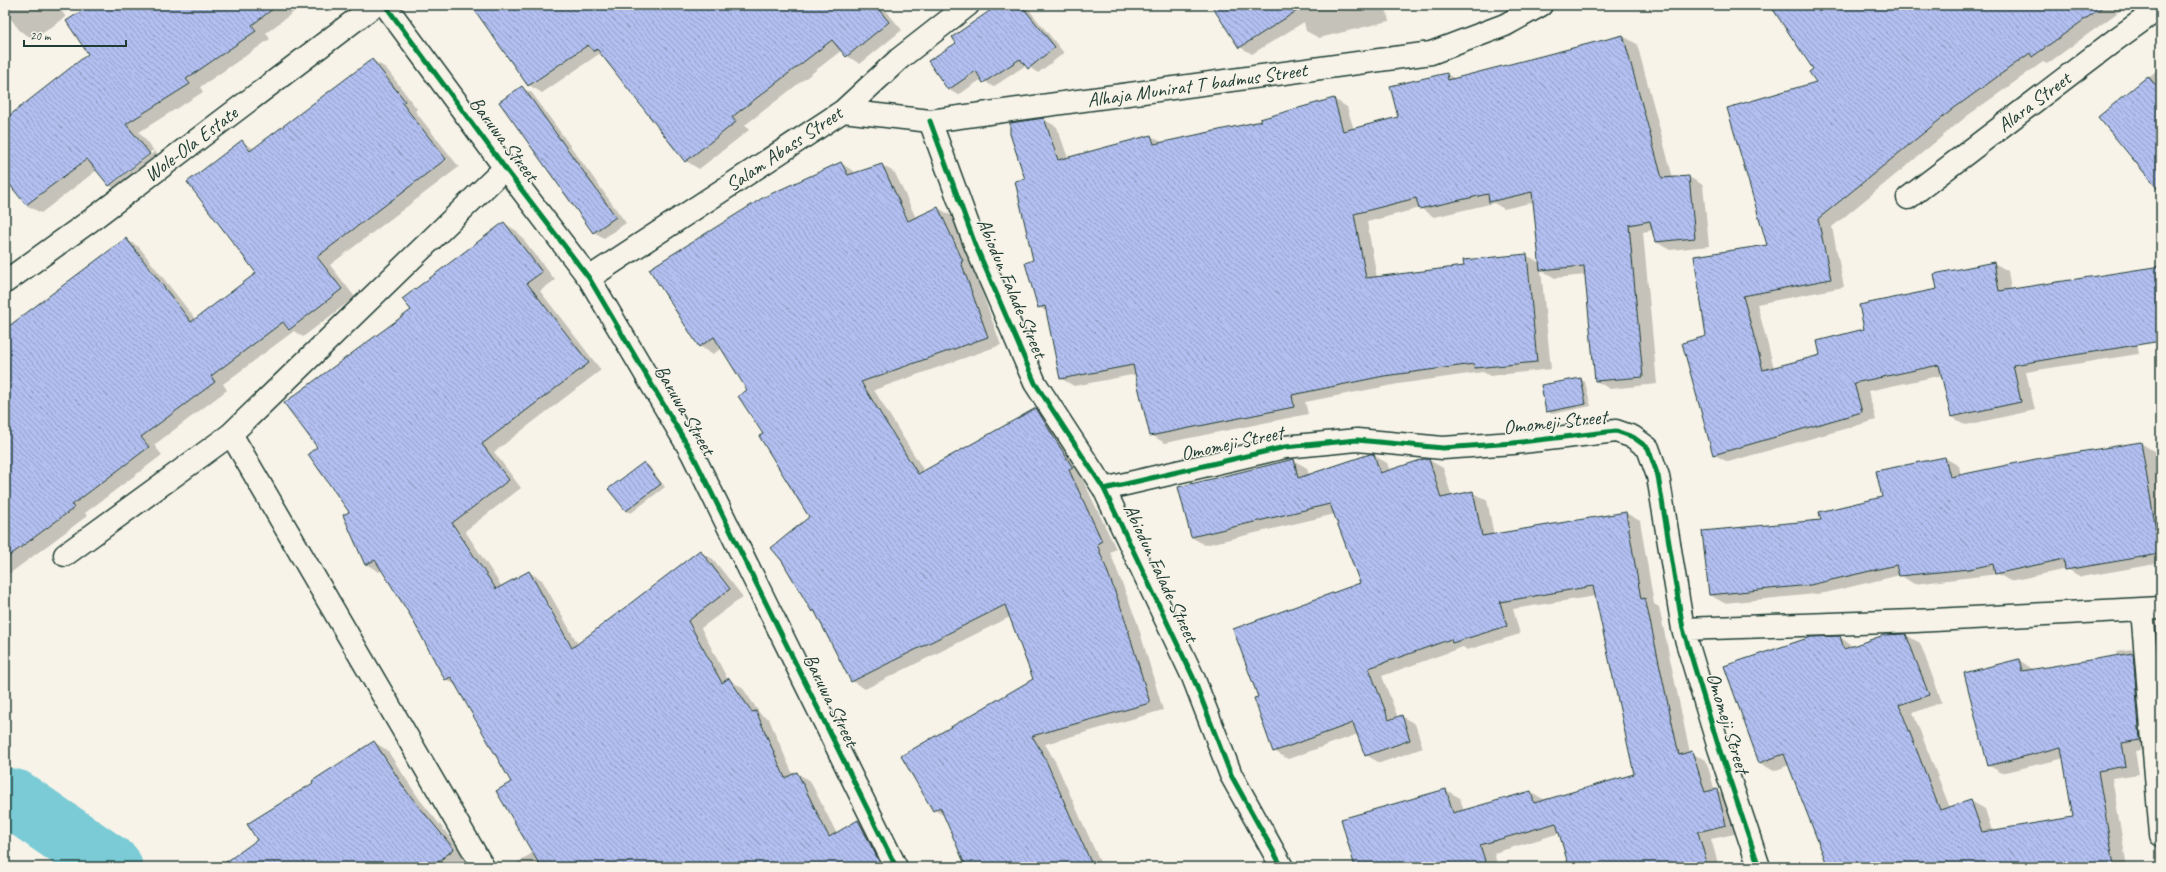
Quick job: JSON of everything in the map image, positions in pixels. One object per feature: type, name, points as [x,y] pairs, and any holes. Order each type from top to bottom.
[{"type":"street","name":"Wole-Ola Estate","points":[[5,282],[90,221],[375,5]]},
{"type":"street","name":"Baruwa Street","points":[[385,5],[505,168],[589,278],[692,452],[896,867]]},
{"type":"street","name":"Salam Abass Street","points":[[589,278],[843,111],[899,59],[968,5]]},
{"type":"street","name":"Alhaja Munirat T badmus Street","points":[[843,111],[930,121],[1431,53],[1505,25],[1541,5]]},
{"type":"street","name":"Alara Street","points":[[1908,198],[2115,40],[2161,7]]},
{"type":"street","name":"Abiodun Falade Street","points":[[930,121],[974,244],[1035,383],[1104,489],[1193,677],[1231,775],[1282,867]]},
{"type":"street","points":[[65,555],[231,434],[505,168]]},
{"type":"street","name":"Omomeji Street","points":[[1104,489],[1285,447],[1357,440],[1442,448],[1513,443],[1616,431],[1633,437],[1648,448],[1658,476],[1683,629],[1719,748],[1759,867]]},
{"type":"street","points":[[231,434],[483,867]]},
{"type":"street","points":[[1683,629],[1915,621],[2152,609],[2161,835]]},
{"type":"building","points":[[91,5],[278,5],[252,25],[256,31],[186,79],[190,84],[126,124],[150,154],[109,186],[87,159],[26,205],[5,179],[5,119],[88,54],[66,21]]},
{"type":"building","points":[[471,5],[875,5],[889,22],[846,57],[832,40],[732,117],[736,122],[685,162],[597,49],[594,52],[588,45],[528,86]]},
{"type":"building","points":[[998,5],[1021,5],[1055,47],[1028,69],[1020,59],[983,83],[976,71],[948,90],[928,61],[956,43],[952,37]]},
{"type":"building","points":[[1211,5],[1306,5],[1239,48]]},
{"type":"building","points":[[1770,5],[2105,5],[2032,57],[2030,53],[1953,109],[1818,219],[1831,279],[1743,296],[1763,370],[1820,355],[1817,341],[1864,329],[1859,305],[1937,289],[1934,274],[1994,262],[1999,291],[2161,266],[2161,341],[2013,365],[2021,402],[1951,417],[1939,365],[1854,383],[1862,412],[1713,455],[1682,343],[1706,336],[1694,256],[1767,245],[1727,108],[1816,82],[1809,72],[1813,69]]},
{"type":"building","points":[[1623,35],[1662,178],[1689,176],[1695,238],[1655,242],[1650,221],[1629,225],[1643,377],[1595,381],[1584,266],[1540,270],[1532,192],[1489,202],[1488,194],[1419,209],[1416,198],[1354,214],[1366,278],[1464,266],[1463,260],[1527,254],[1537,362],[1475,368],[1474,364],[1384,376],[1292,395],[1294,407],[1150,436],[1133,365],[1060,379],[1045,306],[1038,308],[1025,263],[1033,260],[1015,181],[1025,179],[1010,134],[1010,123],[1044,118],[1058,160],[1151,135],[1154,144],[1261,121],[1260,119],[1334,98],[1343,131],[1398,117],[1390,86],[1447,73],[1448,80]]},
{"type":"building","points":[[372,59],[405,101],[402,103],[446,159],[317,257],[342,289],[289,330],[283,322],[211,376],[215,382],[141,437],[149,447],[72,505],[74,508],[5,559],[5,329],[126,238],[191,322],[256,273],[187,182],[242,140],[250,151]]},
{"type":"building","points":[[2148,76],[2161,92],[2161,193],[2098,117]]},
{"type":"building","points":[[522,86],[616,217],[593,233],[499,102]]},
{"type":"building","points":[[841,162],[848,175],[882,164],[908,221],[938,207],[963,261],[961,262],[988,337],[861,382],[918,474],[1036,408],[1073,468],[1069,470],[1102,541],[1097,544],[1123,613],[1150,703],[1032,736],[1043,754],[1093,867],[966,867],[940,807],[933,811],[901,756],[1033,679],[1005,605],[851,682],[814,610],[812,612],[782,561],[771,548],[809,517],[759,436],[763,434],[738,396],[747,390],[714,337],[699,347],[649,269],[764,197]]},
{"type":"building","points":[[504,222],[542,272],[527,283],[589,363],[482,444],[509,480],[452,523],[496,589],[529,571],[572,648],[700,550],[730,589],[688,621],[722,683],[729,678],[752,712],[756,711],[785,778],[797,772],[829,837],[858,820],[882,867],[541,867],[496,791],[511,782],[451,677],[445,680],[410,615],[375,560],[365,565],[343,515],[349,512],[308,454],[317,447],[284,403],[411,310],[402,299]]},
{"type":"building","points":[[1581,378],[1586,404],[1546,412],[1541,385]]},
{"type":"building","points":[[2141,442],[2160,554],[2065,570],[2064,559],[1995,574],[1993,564],[1969,569],[1899,576],[1896,565],[1810,585],[1709,595],[1702,531],[1821,520],[1819,512],[1882,497],[1876,471],[1945,457],[1950,477],[2036,459]]},
{"type":"building","points":[[1370,454],[1374,454],[1380,473],[1424,459],[1429,459],[1441,498],[1473,491],[1482,536],[1626,512],[1641,599],[1645,598],[1679,755],[1692,751],[1705,792],[1717,789],[1726,825],[1698,832],[1708,867],[1569,867],[1556,823],[1480,845],[1487,867],[1355,867],[1341,819],[1446,789],[1453,813],[1531,791],[1534,803],[1634,774],[1593,586],[1500,602],[1507,626],[1452,643],[1451,639],[1369,668],[1389,720],[1402,715],[1410,740],[1365,756],[1353,723],[1273,752],[1254,698],[1258,697],[1233,629],[1360,583],[1330,504],[1191,537],[1178,487],[1294,459],[1298,478]]},
{"type":"building","points":[[644,462],[661,484],[626,511],[608,489]]},
{"type":"building","points":[[1906,634],[1929,695],[1899,705],[1940,810],[1971,800],[1982,832],[2073,817],[2061,747],[1988,766],[1964,673],[2019,659],[2022,671],[2133,653],[2140,740],[2122,743],[2126,766],[2098,771],[2114,865],[2100,867],[1828,867],[1784,754],[1759,763],[1724,666],[1811,637],[1840,636],[1844,649],[1884,635]]},
{"type":"building","points":[[374,741],[407,792],[454,849],[432,867],[219,867],[257,840],[247,824],[313,783],[312,781]]},
{"type":"waterway","points":[[5,798],[15,800],[112,867]]},
{"type":"cycle path","points":[[385,5],[505,168],[589,278],[692,453],[896,867]]},
{"type":"cycle path","points":[[930,121],[975,244],[1035,383],[1104,489],[1193,677],[1231,775],[1282,867]]},
{"type":"cycle path","points":[[1104,489],[1285,447],[1357,440],[1443,448],[1513,443],[1616,431],[1633,437],[1648,448],[1658,476],[1683,629],[1719,748],[1759,867]]}]
